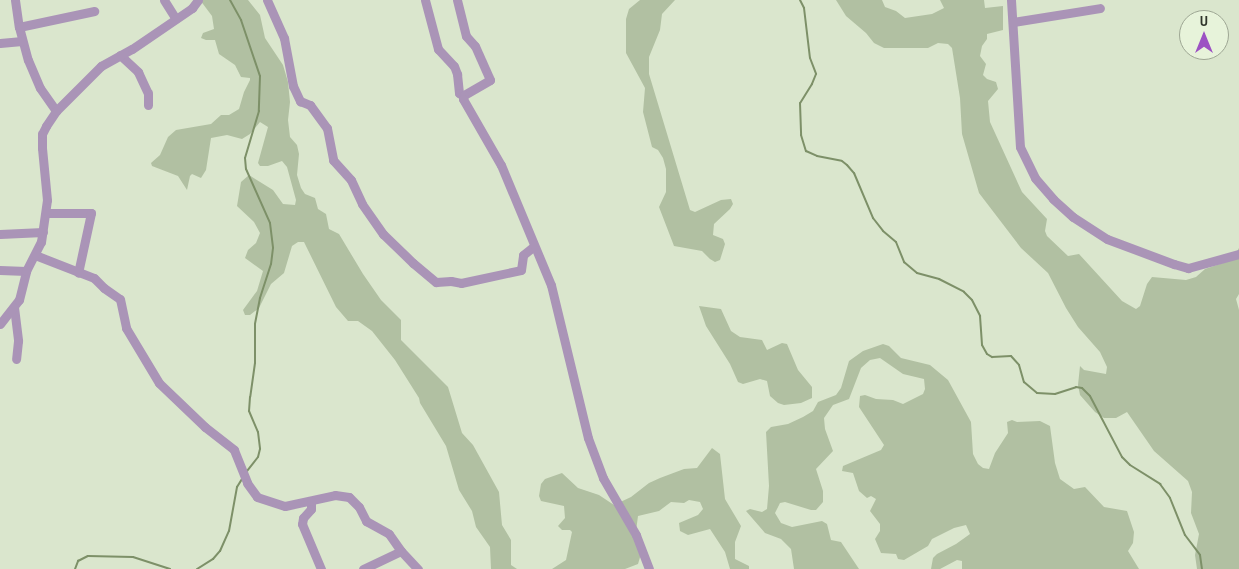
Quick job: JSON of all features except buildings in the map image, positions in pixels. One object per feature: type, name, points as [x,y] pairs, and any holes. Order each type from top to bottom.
[{"type":"street","points":[[15,0],[22,41],[40,88],[56,111]]},
{"type":"street","points":[[164,0],[176,19]]},
{"type":"street","points":[[0,324],[21,296],[26,271],[35,255],[43,232],[46,213],[42,134],[56,111],[100,66],[176,19],[192,8],[198,0]]},
{"type":"street","points":[[267,0],[284,38],[293,86],[300,101],[310,105],[326,128],[336,166],[351,180],[362,204],[383,234],[413,263],[436,282],[451,281],[460,283],[520,270],[523,267],[524,253],[534,246]]},
{"type":"street","points":[[425,0],[438,49],[454,66],[459,92],[501,165],[552,290],[588,438],[603,478],[636,535],[649,569]]},
{"type":"street","points":[[457,0],[466,36],[475,46],[490,80],[463,96]]},
{"type":"street","points":[[1011,0],[1020,147],[1035,178],[1053,199],[1073,216],[1107,239],[1174,264],[1188,268],[1239,254]]},
{"type":"street","points":[[1013,22],[1100,8]]},
{"type":"street","points":[[19,27],[94,11]]},
{"type":"street","points":[[0,43],[22,41]]},
{"type":"street","points":[[120,55],[138,72],[148,93],[148,105]]},
{"type":"street","points":[[46,213],[91,213],[78,273]]},
{"type":"street","points":[[0,234],[43,232]]},
{"type":"street","points":[[35,255],[94,278],[120,299],[126,328],[160,383],[205,427],[234,450],[247,483],[257,497],[285,506],[335,495],[349,497],[359,506],[366,521],[389,534],[401,551],[418,569]]},
{"type":"street","points":[[0,270],[26,271]]},
{"type":"street","points":[[14,307],[18,341],[16,359]]},
{"type":"street","points":[[311,501],[311,509],[303,518],[302,524],[321,569]]},
{"type":"street","points":[[363,569],[401,551]]},
{"type":"green space","points":[[200,0],[248,0],[260,15],[265,38],[283,65],[288,82],[290,137],[297,145],[299,154],[297,175],[301,188],[305,194],[315,198],[318,209],[326,214],[329,229],[339,234],[381,300],[401,320],[401,340],[448,387],[462,433],[473,445],[499,492],[502,525],[511,540],[511,565],[517,569],[491,569],[490,547],[476,527],[472,511],[459,490],[446,446],[420,403],[419,398],[395,360],[372,331],[358,321],[348,321],[336,307],[304,242],[298,242],[292,246],[284,273],[271,284],[259,308],[250,315],[245,315],[243,310],[257,291],[263,271],[245,258],[248,250],[256,243],[260,233],[254,222],[237,206],[241,182],[249,175],[273,190],[283,204],[295,205],[296,200],[287,167],[282,161],[268,166],[260,166],[258,163],[268,127],[260,122],[250,134],[242,139],[227,135],[211,138],[206,170],[201,178],[192,174],[190,176],[187,190],[178,176],[152,166],[151,163],[160,155],[168,137],[176,130],[211,124],[221,115],[229,115],[239,109],[250,80],[250,78],[241,77],[235,65],[219,54],[215,40],[201,38],[203,33],[214,29],[212,16]]},
{"type":"green space","points":[[640,0],[675,0],[662,14],[660,30],[649,57],[649,74],[690,210],[695,212],[721,200],[731,199],[733,204],[714,224],[713,235],[723,239],[725,244],[720,260],[715,262],[702,251],[674,246],[659,207],[666,192],[666,169],[663,158],[658,150],[652,147],[643,112],[645,88],[626,53],[626,19],[629,9]]},
{"type":"green space","points":[[836,0],[882,0],[885,7],[896,11],[905,18],[932,14],[944,8],[940,0],[984,0],[985,8],[1003,6],[1003,30],[987,34],[987,39],[982,46],[980,56],[986,64],[983,75],[987,79],[996,82],[998,89],[988,101],[990,122],[1022,192],[1047,219],[1045,231],[1047,236],[1068,256],[1079,254],[1122,301],[1136,309],[1140,306],[1147,284],[1152,277],[1186,280],[1196,277],[1205,269],[1232,260],[1239,248],[1239,294],[1236,299],[1239,310],[1239,569],[1197,569],[1195,555],[1199,534],[1191,513],[1192,492],[1188,481],[1154,451],[1127,412],[1116,418],[1104,418],[1095,412],[1080,395],[1078,385],[1080,366],[1084,370],[1106,374],[1107,367],[1100,352],[1078,327],[1066,308],[1048,273],[1021,248],[979,193],[962,134],[960,98],[952,48],[948,44],[938,43],[928,48],[884,48],[874,43],[866,33],[846,16]]},
{"type":"green space","points":[[699,306],[721,309],[731,331],[740,337],[762,340],[767,350],[782,343],[787,344],[798,370],[812,387],[812,398],[801,403],[784,405],[778,403],[770,396],[767,381],[760,379],[743,384],[738,382],[730,364],[706,326]]},
{"type":"green space","points":[[883,344],[889,346],[901,358],[930,365],[948,380],[971,422],[973,454],[978,464],[983,468],[989,469],[995,453],[1008,433],[1007,422],[1012,420],[1017,422],[1040,421],[1050,426],[1055,463],[1060,479],[1074,489],[1085,487],[1104,507],[1127,511],[1134,532],[1133,543],[1128,551],[1139,569],[962,569],[962,561],[957,560],[940,569],[931,569],[933,558],[937,554],[970,534],[966,525],[954,528],[932,539],[928,546],[904,560],[898,559],[896,554],[881,553],[875,539],[880,531],[880,524],[870,511],[876,499],[871,496],[867,498],[859,491],[853,473],[842,471],[843,466],[881,450],[884,445],[859,407],[860,396],[865,395],[876,399],[893,400],[903,404],[923,394],[925,389],[924,379],[903,374],[880,358],[870,360],[861,368],[849,399],[833,405],[824,418],[825,429],[833,451],[816,469],[823,491],[823,502],[816,510],[785,502],[780,503],[775,513],[781,523],[792,527],[822,521],[827,524],[831,540],[841,542],[859,569],[794,569],[791,549],[781,539],[765,533],[746,511],[750,509],[762,512],[767,509],[769,486],[766,432],[771,427],[788,424],[803,417],[813,411],[818,402],[836,395],[841,388],[849,361],[863,351]]},
{"type":"green space","points":[[712,448],[720,454],[725,499],[741,526],[735,542],[735,559],[749,566],[749,569],[730,569],[725,552],[710,529],[688,535],[680,531],[679,523],[698,515],[703,509],[700,502],[689,500],[684,503],[671,502],[659,511],[638,516],[635,539],[641,554],[638,564],[625,569],[552,569],[566,560],[572,532],[570,530],[562,530],[558,526],[565,518],[564,506],[541,501],[539,496],[541,484],[545,479],[562,473],[578,488],[599,495],[614,505],[631,497],[649,483],[660,478],[684,469],[697,468]]},
{"type":"waterway","points":[[230,0],[241,20],[260,76],[259,111],[245,158],[246,169],[270,223],[273,248],[271,264],[260,298],[255,324],[255,363],[249,411],[258,432],[260,449],[258,457],[247,471]]},
{"type":"waterway","points":[[800,0],[804,8],[810,58],[816,74],[800,103],[801,135],[806,151],[817,156],[842,161],[847,165],[854,173],[873,218],[883,231],[896,242],[904,262],[917,273],[939,279],[964,292],[972,300],[980,316],[982,345],[987,354],[992,357],[1011,356],[1019,365],[1024,382],[1037,393],[1055,394],[1076,387],[1082,388],[1090,396],[1122,457],[1130,465],[1160,484],[1170,498],[1185,535],[1200,555],[1202,569]]},
{"type":"waterway","points":[[197,569],[213,559],[220,551],[229,531],[237,487],[242,479]]},
{"type":"waterway","points":[[75,569],[78,561],[88,556],[133,557],[170,569]]}]
